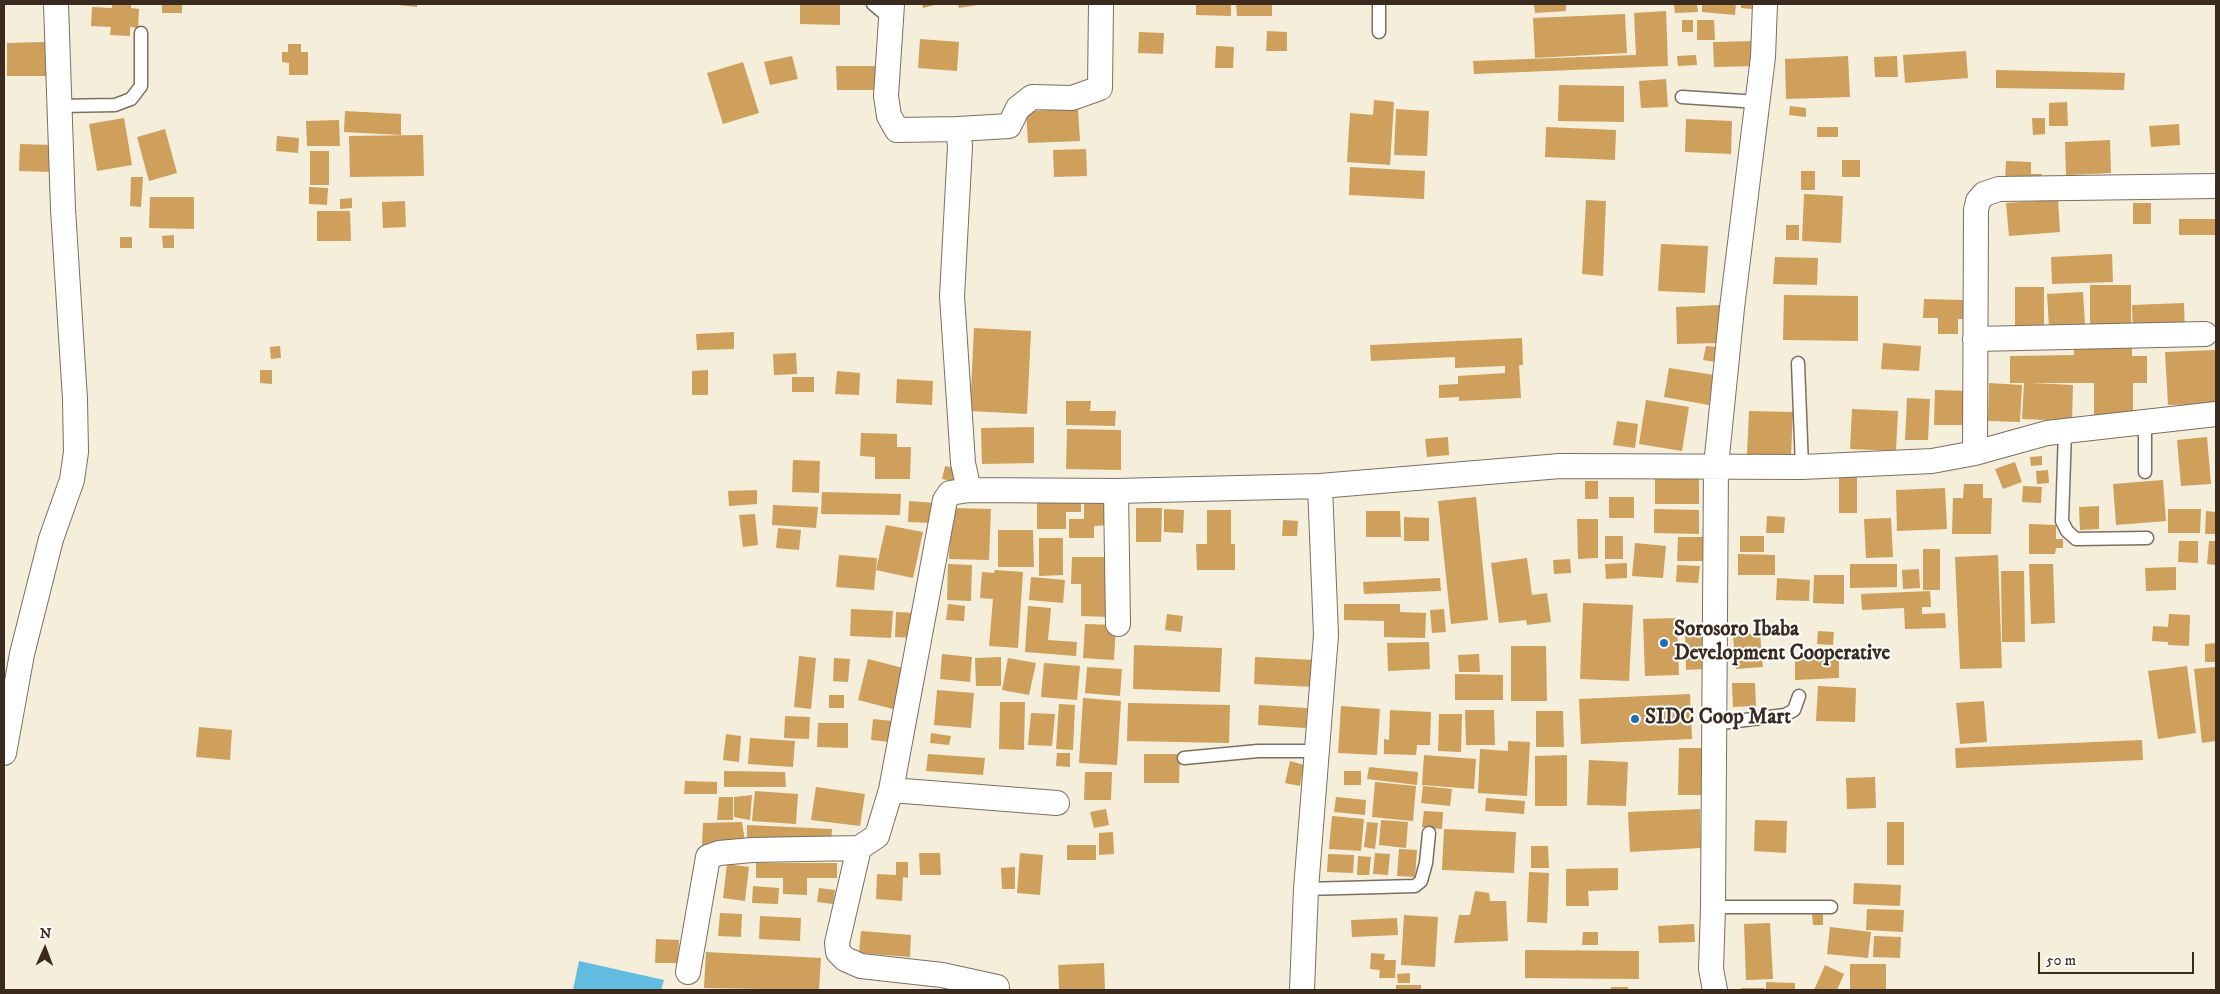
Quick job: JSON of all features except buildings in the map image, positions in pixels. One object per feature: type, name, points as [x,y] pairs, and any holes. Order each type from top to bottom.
[{"type":"street","points":[[4,753],[22,654],[51,539],[72,480],[76,452],[59,106],[56,4]]},
{"type":"street","points":[[891,12],[886,96],[889,116],[897,130],[958,129],[1009,126],[1018,108],[1032,97],[1072,98],[1100,88],[1101,4]]},
{"type":"street","points":[[1715,990],[1710,969],[1713,907],[1716,466],[1732,308],[1763,57],[1765,4]]},
{"type":"street","points":[[958,129],[960,146],[952,296],[963,463],[969,490]]},
{"type":"street","points":[[1975,453],[1976,210],[1978,201],[1984,194],[1999,188],[2216,186]]},
{"type":"street","points":[[1975,340],[2205,334]]},
{"type":"street","points":[[688,972],[708,857],[719,853],[752,850],[858,848],[877,836],[891,790],[944,500],[950,493],[969,490],[1116,491],[1320,486],[1519,468],[1802,467],[1932,461],[1975,453],[2047,433],[2216,414]]},
{"type":"street","points":[[1302,990],[1306,889],[1326,635],[1320,486]]},
{"type":"street","points":[[1116,491],[1118,624]]},
{"type":"street","points":[[891,790],[1058,804]]},
{"type":"street","points":[[858,848],[837,943],[838,952],[861,966],[942,975],[997,987]]},
{"type":"lane","points":[[873,4],[891,12]]},
{"type":"lane","points":[[1379,4],[1379,32]]},
{"type":"lane","points":[[59,106],[115,105],[131,99],[141,86],[141,32]]},
{"type":"lane","points":[[1682,98],[1758,102]]},
{"type":"lane","points":[[1798,363],[1802,467]]},
{"type":"lane","points":[[2145,421],[2145,472]]},
{"type":"lane","points":[[2065,431],[2062,521],[2067,531],[2076,539],[2147,538]]},
{"type":"lane","points":[[1713,724],[1785,715],[1794,710],[1799,696]]},
{"type":"lane","points":[[1184,758],[1258,751],[1316,750]]},
{"type":"lane","points":[[1306,889],[1415,886],[1421,881],[1426,863],[1428,833]]},
{"type":"lane","points":[[1713,907],[1831,907]]},
{"type":"water","points":[[579,961],[664,980],[661,990],[573,990]]},
{"type":"place","name":"Sorosoro Ibaba Development Cooperative","points":[[1664,643]]},
{"type":"place","name":"SIDC Coop Mart","points":[[1635,719]]}]
